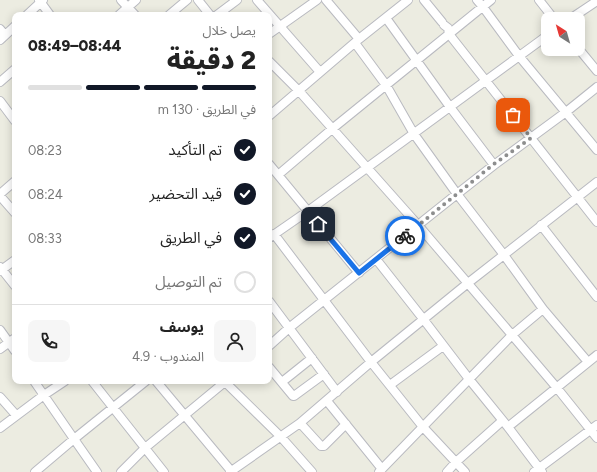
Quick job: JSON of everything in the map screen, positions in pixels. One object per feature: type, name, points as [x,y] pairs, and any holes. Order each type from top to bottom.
[{"type":"street","points":[[121,0],[132,12]]},
{"type":"street","points":[[122,12],[136,0]]},
{"type":"street","points":[[173,12],[187,0]]},
{"type":"street","points":[[198,0],[208,12]]},
{"type":"street","points":[[221,12],[237,0]]},
{"type":"street","points":[[257,0],[267,12]]},
{"type":"street","points":[[272,32],[317,0]]},
{"type":"street","points":[[326,0],[357,40],[386,85],[414,134],[457,194],[543,309],[588,362]]},
{"type":"street","points":[[424,0],[448,28],[449,34],[597,222]]},
{"type":"street","points":[[477,0],[519,56],[597,150]]},
{"type":"street","points":[[278,175],[332,129],[491,0]]},
{"type":"street","points":[[539,0],[548,12]]},
{"type":"street","points":[[30,12],[41,1],[48,12]]},
{"type":"street","points":[[272,113],[357,40],[386,18],[404,1]]},
{"type":"street","points":[[580,12],[597,1]]},
{"type":"street","points":[[272,18],[320,72]]},
{"type":"street","points":[[386,18],[418,60],[450,107],[494,164]]},
{"type":"street","points":[[2,34],[12,29]]},
{"type":"street","points":[[465,472],[423,427],[272,236],[308,212],[541,40]]},
{"type":"street","points":[[584,56],[597,72]]},
{"type":"street","points":[[272,64],[299,90],[418,225],[557,388],[594,428],[597,438]]},
{"type":"street","points":[[0,82],[12,72]]},
{"type":"street","points":[[272,343],[289,328],[494,164],[566,112],[597,87]]},
{"type":"street","points":[[0,101],[12,117]]},
{"type":"street","points":[[272,168],[359,273]]},
{"type":"street","points":[[158,384],[231,472],[300,423],[371,362],[597,182]]},
{"type":"street","points":[[12,183],[1,191],[12,208]]},
{"type":"street","points":[[541,226],[597,297]]},
{"type":"street","points":[[376,259],[469,380],[508,427],[538,471],[594,428]]},
{"type":"street","points":[[12,262],[1,269],[12,282]]},
{"type":"street","points":[[272,305],[337,392]]},
{"type":"street","points":[[327,401],[381,471],[512,336],[543,309]]},
{"type":"street","points":[[0,330],[12,340],[0,349]]},
{"type":"street","points":[[390,385],[443,346]]},
{"type":"street","points":[[508,427],[597,355]]},
{"type":"street","points":[[282,382],[312,358]]},
{"type":"street","points":[[272,370],[293,396],[324,374]]},
{"type":"street","points":[[36,384],[97,472]]},
{"type":"street","points":[[0,428],[60,384]]},
{"type":"street","points":[[94,384],[164,472]]},
{"type":"street","points":[[40,471],[74,439],[142,384]]},
{"type":"street","points":[[121,472],[145,448],[221,384]]},
{"type":"street","points":[[228,384],[281,437],[312,472]]},
{"type":"street","points":[[0,397],[16,415]]},
{"type":"street","points":[[447,472],[456,462],[502,421]]},
{"type":"street","points":[[300,423],[322,446],[324,446],[346,424]]},
{"type":"way so far","points":[[405,236],[494,164],[531,138],[513,115]]},
{"type":"route","points":[[318,224],[359,273],[405,236]]}]
